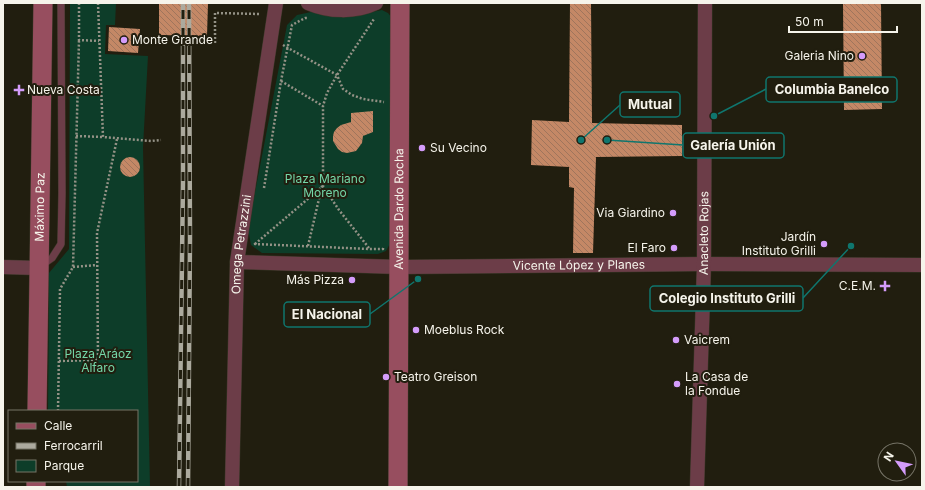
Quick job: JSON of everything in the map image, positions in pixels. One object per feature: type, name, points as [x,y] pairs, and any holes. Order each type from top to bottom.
[{"type":"main road","name":"Máximo Paz","points":[[37,410],[43,3]]},
{"type":"main road","name":"Avenida Dardo Rocha","points":[[398,487],[400,3]]},
{"type":"street","name":"Omega Petrazzini","points":[[232,487],[237,262],[276,3]]},
{"type":"street","points":[[308,3],[328,9],[340,10],[356,9],[376,3]]},
{"type":"street","name":"Anacleto Rojas","points":[[697,487],[704,264],[705,3]]},
{"type":"street","name":"Vicente López y Planes","points":[[237,262],[399,267],[704,264],[922,266]]},
{"type":"street","points":[[3,267],[38,268]]},
{"type":"lane","points":[[38,268],[52,258],[61,244],[61,3]]},
{"type":"path","points":[[58,410],[60,289],[73,267],[79,3]]},
{"type":"path","points":[[98,3],[103,137]]},
{"type":"path","points":[[215,43],[215,13],[261,14],[271,36],[288,48],[337,75],[343,89],[352,95],[363,99],[386,102]]},
{"type":"path","points":[[308,246],[323,186],[323,106],[327,93],[337,75],[376,17],[369,17]]},
{"type":"path","points":[[264,190],[281,81],[292,25],[305,18],[312,18]]},
{"type":"path","points":[[79,40],[99,41]]},
{"type":"path","points":[[281,81],[323,106]]},
{"type":"path","points":[[76,136],[151,141],[161,140]]},
{"type":"path","points":[[59,361],[98,360],[97,233],[118,139]]},
{"type":"path","points":[[255,244],[323,186]]},
{"type":"path","points":[[323,186],[339,210],[369,249]]},
{"type":"path","points":[[255,244],[256,237]]},
{"type":"path","points":[[255,244],[383,249],[383,241]]},
{"type":"path","points":[[73,267],[97,265]]},
{"type":"green space","name":"Plaza Aráoz Alfaro","points":[[70,3],[116,3],[115,25],[106,25],[105,54],[148,56],[143,147],[150,487],[67,487],[66,482],[138,482],[138,410],[48,410],[49,273],[69,249]]},
{"type":"green space","name":"Plaza Mariano Moreno","points":[[382,10],[388,13],[392,18],[392,240],[386,251],[378,254],[262,253],[251,245],[248,229],[287,25],[297,15],[311,12],[335,16],[362,14]]},
{"type":"building","points":[[159,3],[208,3],[207,36],[159,35]]},
{"type":"building","points":[[570,3],[591,3],[592,123],[682,125],[682,156],[596,157],[593,253],[573,253],[574,188],[569,187],[569,167],[531,165],[532,120],[569,122]]},
{"type":"building","name":"Galeria Nino","points":[[843,3],[881,3],[882,109],[844,110]]},
{"type":"building","name":"Monte Grande","points":[[109,27],[140,29],[138,53],[108,51]]},
{"type":"building","points":[[373,111],[373,132],[363,136],[362,143],[356,151],[347,153],[338,149],[333,141],[334,132],[337,128],[351,122],[351,113]]},
{"type":"building","points":[[130,157],[137,160],[140,167],[137,174],[130,177],[123,174],[120,167],[123,160]]},
{"type":"railway","points":[[179,487],[183,182],[183,3]]},
{"type":"railway","points":[[188,487],[190,238],[189,3]]},
{"type":"place","name":"Monte Grande","points":[[124,40]]},
{"type":"place","name":"Galeria Nino","points":[[862,56]]},
{"type":"place","name":"Nueva Costa","points":[[19,90]]},
{"type":"place","name":"Columbia Banelco","points":[[714,116]]},
{"type":"place","name":"Mutual","points":[[581,140]]},
{"type":"place","name":"Galería Unión","points":[[607,140]]},
{"type":"place","name":"Su Vecino","points":[[422,148]]},
{"type":"place","name":"Via Giardino","points":[[673,213]]},
{"type":"place","name":"Jardín Instituto Grilli","points":[[824,244]]},
{"type":"place","name":"Colegio Instituto Grilli","points":[[851,246]]},
{"type":"place","name":"El Faro","points":[[674,248]]},
{"type":"place","name":"El Nacional","points":[[418,279]]},
{"type":"place","name":"Más Pizza","points":[[352,280]]},
{"type":"place","name":"C.E.M.","points":[[885,286]]},
{"type":"place","name":"Moeblus Rock","points":[[416,330]]},
{"type":"place","name":"Vaicrem","points":[[676,340]]},
{"type":"place","name":"Teatro Greison","points":[[386,377]]},
{"type":"place","name":"La Casa de la Fondue","points":[[677,384]]}]
